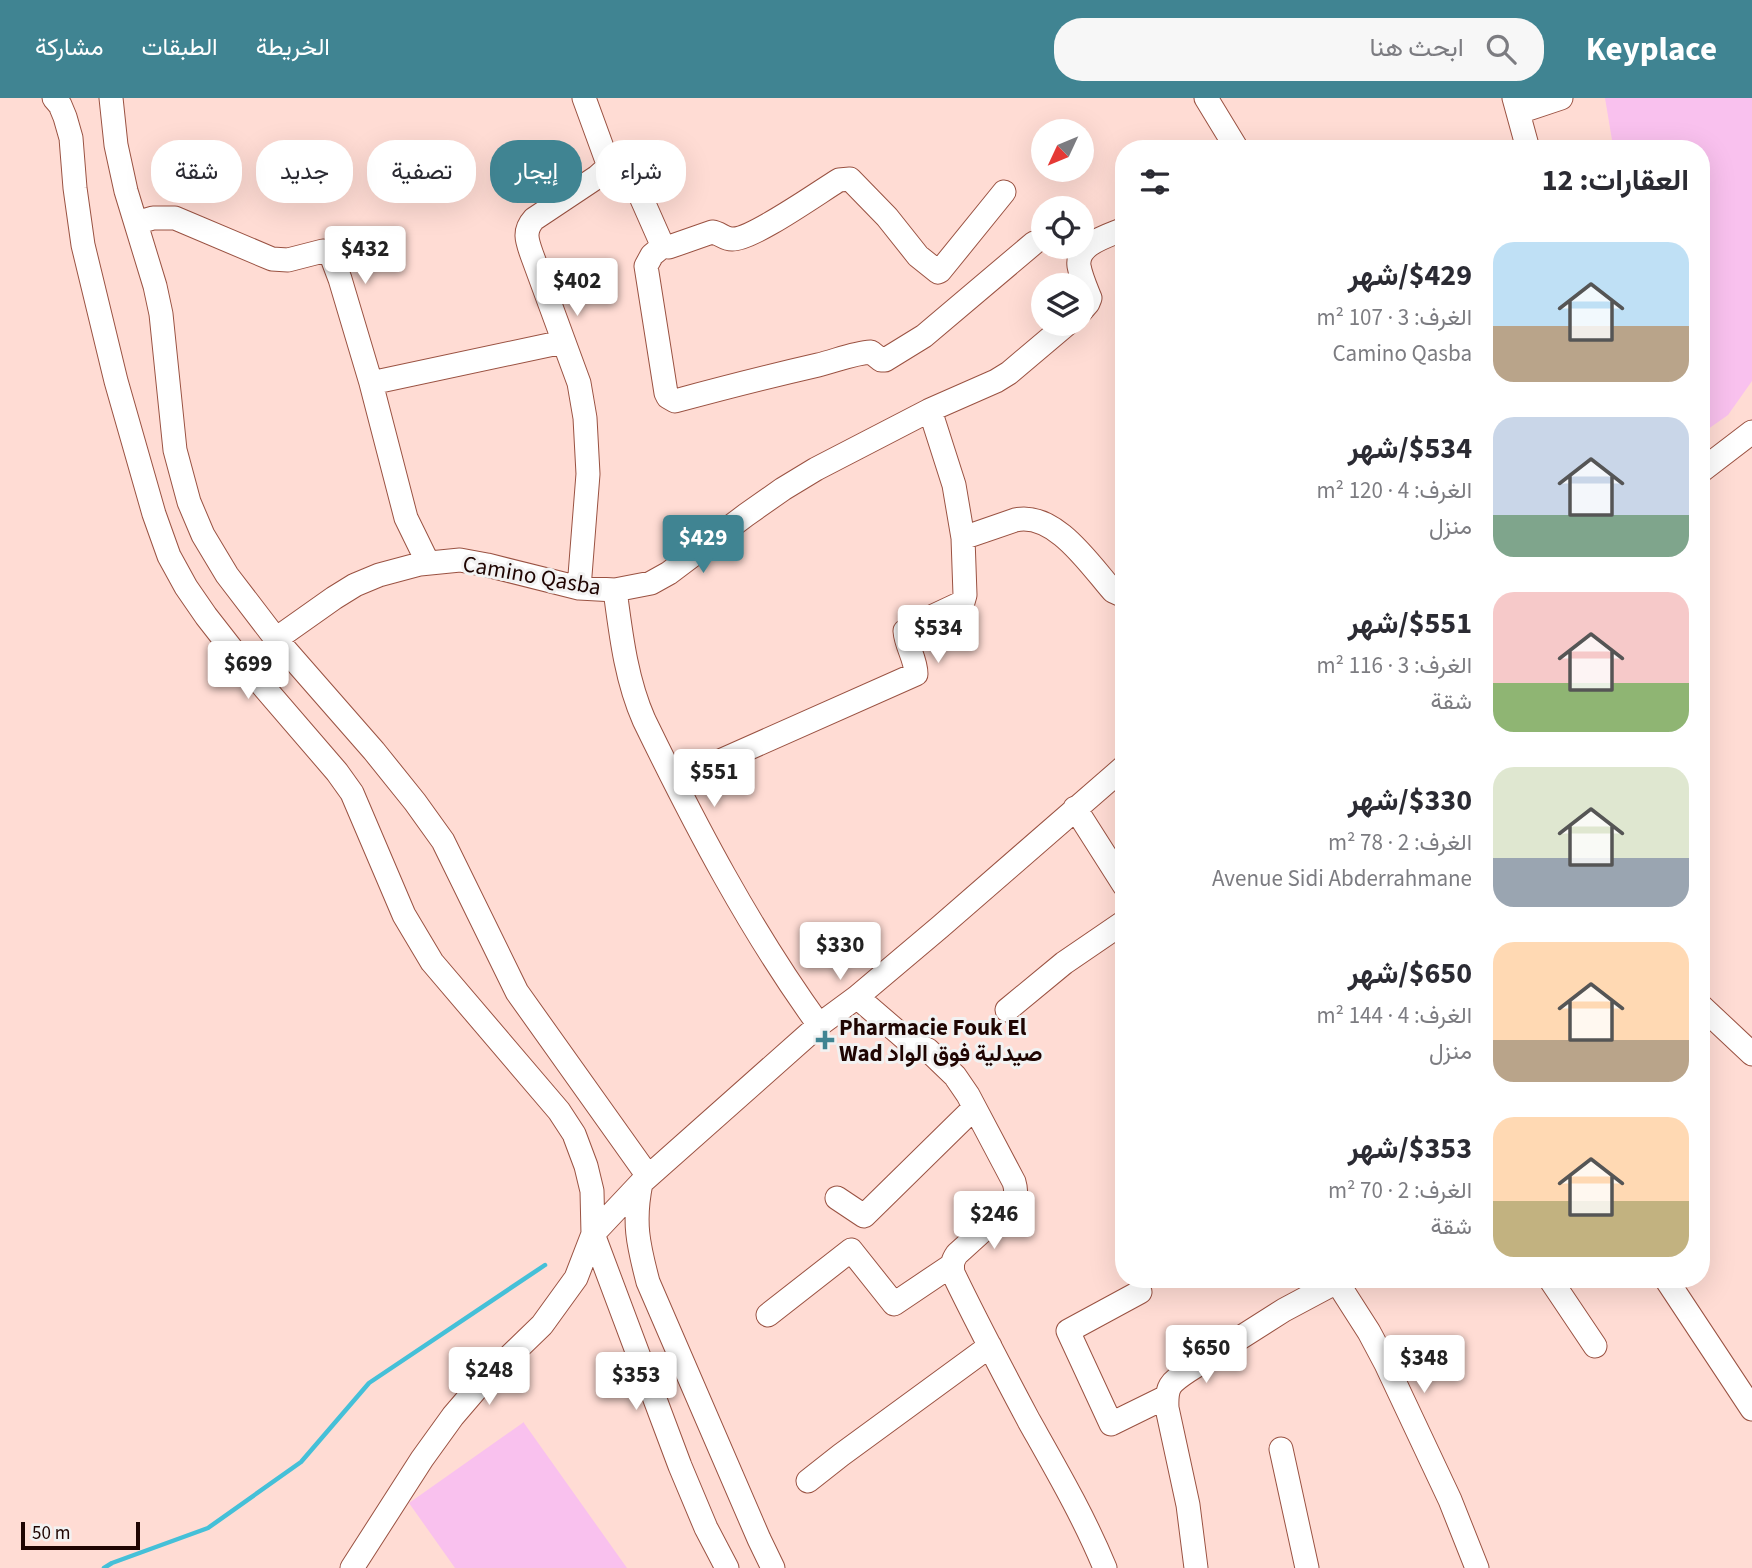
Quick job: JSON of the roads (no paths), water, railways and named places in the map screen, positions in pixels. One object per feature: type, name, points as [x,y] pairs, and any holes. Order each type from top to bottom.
[{"type":"street","points":[[54,98],[60,105],[71,138],[83,246],[116,382],[154,514],[169,556],[206,616],[352,793],[404,915],[432,962],[559,1111],[574,1134],[592,1191],[593,1234],[680,1466],[706,1528],[727,1568]]},
{"type":"street","points":[[111,98],[125,191],[155,286],[161,314],[175,450],[189,502],[203,536],[227,575],[275,639],[374,751],[443,841],[517,992],[644,1179]]},
{"type":"street","points":[[584,98],[599,140]]},
{"type":"street","points":[[1206,98],[1232,140]]},
{"type":"street","points":[[1526,140],[1517,105],[1561,98]]},
{"type":"street","points":[[579,588],[588,474],[585,418],[579,383],[529,247],[526,232],[534,219],[596,178]]},
{"type":"street","points":[[643,203],[664,245],[669,247],[712,232],[736,240],[767,226],[839,180],[850,179],[887,217],[919,256],[934,270],[940,271],[1004,192]]},
{"type":"street","points":[[136,223],[153,218],[175,218],[272,259],[288,260],[323,251],[329,253],[336,265],[371,383],[406,518],[428,563]]},
{"type":"street","points":[[1081,273],[1081,254],[1087,247],[1115,233]]},
{"type":"street","points":[[664,245],[652,255],[646,266],[666,393],[675,401],[866,352],[886,360],[924,336],[1031,246]]},
{"type":"street","name":"Camino Qasba","points":[[275,639],[355,585],[379,575],[428,563],[460,560],[579,588],[615,590],[651,583],[669,573],[783,489],[930,410],[996,381],[1053,336]]},
{"type":"street","points":[[371,383],[563,342]]},
{"type":"street","points":[[674,781],[914,676],[917,671],[905,631],[952,609],[962,602],[965,595],[963,538],[954,485],[930,410]]},
{"type":"street","points":[[1710,464],[1752,432]]},
{"type":"street","points":[[963,538],[1015,520],[1034,520],[1066,538],[1115,592]]},
{"type":"street","points":[[615,590],[634,697],[674,781],[732,889],[789,984],[819,1025]]},
{"type":"street","points":[[352,1568],[453,1416],[477,1388],[542,1325],[576,1278],[593,1234],[644,1179],[819,1025],[857,997],[940,927],[1115,775]]},
{"type":"street","points":[[1075,808],[1115,871]]},
{"type":"street","points":[[1007,1010],[1064,963],[1115,928]]},
{"type":"street","points":[[857,997],[907,1040],[928,1050],[955,1076],[1014,1182],[1016,1195],[1010,1206],[957,1254],[952,1265],[953,1273],[989,1346],[1066,1487],[1105,1568]]},
{"type":"street","points":[[1710,1014],[1752,1054]]},
{"type":"street","points":[[837,1198],[864,1216],[975,1108]]},
{"type":"street","points":[[644,1179],[636,1207],[641,1256],[648,1282],[773,1568]]},
{"type":"street","points":[[768,1315],[851,1250],[894,1304],[952,1265]]},
{"type":"street","points":[[1196,1568],[1188,1505],[1167,1408],[1168,1387],[1319,1288]]},
{"type":"street","points":[[1341,1288],[1369,1332],[1451,1500],[1477,1568]]},
{"type":"street","points":[[1556,1288],[1595,1346]]},
{"type":"street","points":[[1672,1288],[1752,1409]]},
{"type":"street","points":[[1140,1292],[1068,1331],[1111,1424],[1166,1397]]},
{"type":"street","points":[[808,1481],[989,1346]]},
{"type":"street","points":[[1281,1449],[1307,1568]]},
{"type":"waterway","points":[[104,1568],[208,1528],[301,1462],[369,1383],[545,1265]]},
{"type":"place","name":"Pharmacie Fouk El Wad صيدلية فوق الواد","points":[[825,1040]]}]
